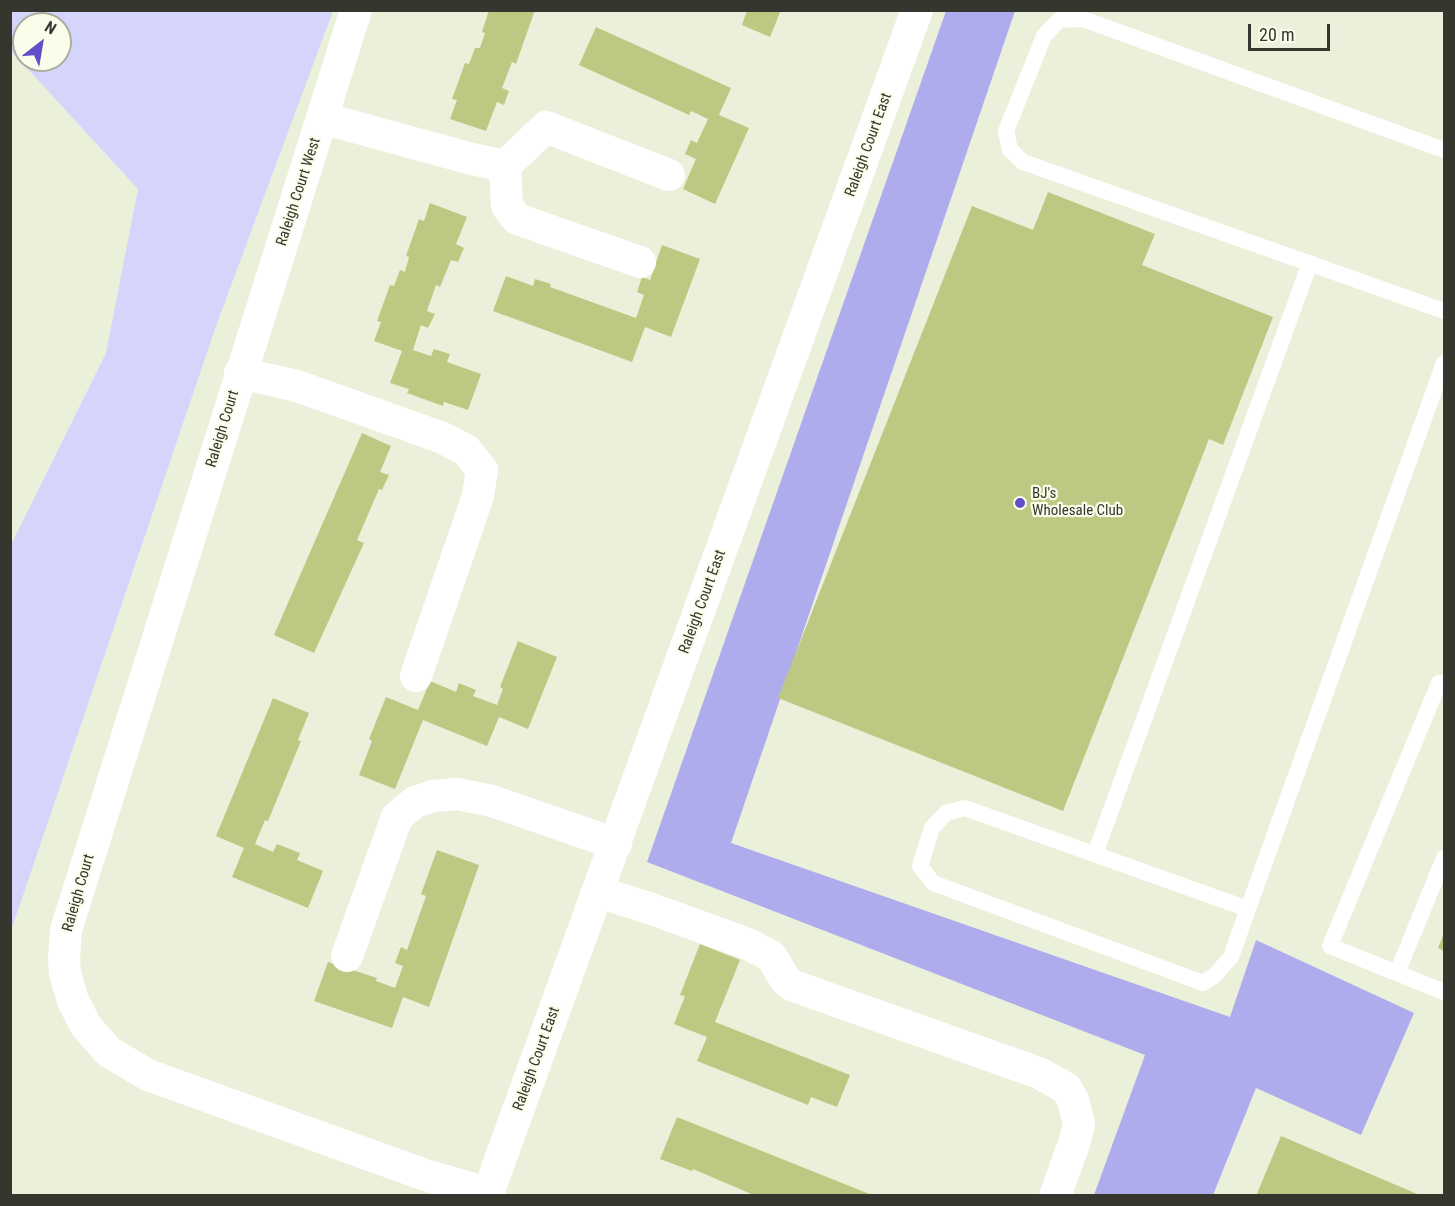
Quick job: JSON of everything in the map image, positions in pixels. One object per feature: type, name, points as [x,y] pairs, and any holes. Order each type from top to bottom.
[{"type":"street","name":"Raleigh Court West","points":[[240,373],[356,10]]},
{"type":"street","name":"Raleigh Court East","points":[[488,1194],[917,10]]},
{"type":"street","points":[[322,118],[505,166]]},
{"type":"street","points":[[640,262],[517,219],[507,206],[505,166],[546,127],[669,175]]},
{"type":"street","points":[[240,373],[297,387],[443,438],[466,450],[482,470],[478,496],[416,676]]},
{"type":"street","name":"Raleigh Court","points":[[240,373],[66,930],[65,973],[73,1000],[86,1026],[109,1052],[148,1075],[428,1176],[488,1194]]},
{"type":"street","points":[[347,956],[397,817],[415,802],[433,796],[457,794],[492,801],[616,844]]},
{"type":"street","points":[[598,892],[748,944],[771,956],[791,985],[1039,1073],[1065,1088],[1073,1100],[1079,1124],[1055,1196]]},
{"type":"lane","points":[[1444,150],[1083,19],[1059,20],[1044,36],[1006,131],[1010,150],[1023,162],[1444,311]]},
{"type":"lane","points":[[1095,854],[1310,263]]},
{"type":"lane","points":[[1248,909],[965,808],[946,813],[932,828],[920,866],[933,883],[1203,983],[1215,975],[1231,957],[1444,363]]},
{"type":"lane","points":[[1444,683],[1439,683],[1330,946],[1444,992]]},
{"type":"lane","points":[[1397,973],[1444,858]]},
{"type":"shaded area","points":[[11,10],[333,11],[216,326],[11,931],[11,545],[106,353],[138,189],[31,72],[72,72],[72,12],[12,12],[12,53]]},
{"type":"shaded area","points":[[946,11],[1015,11],[731,843],[1230,1017],[1256,940],[1414,1013],[1361,1135],[1256,1088],[1213,1195],[1094,1195],[1145,1055],[647,862]]},
{"type":"building","points":[[489,10],[535,10],[516,64],[512,62],[502,88],[509,91],[504,105],[497,102],[486,131],[450,119],[457,100],[452,99],[465,63],[469,64],[475,48],[480,48]]},
{"type":"building","points":[[747,10],[781,10],[770,37],[742,25]]},
{"type":"building","points":[[596,27],[731,88],[719,115],[749,128],[715,204],[683,189],[696,159],[685,154],[691,140],[697,143],[708,119],[691,111],[689,115],[579,65]]},
{"type":"building","points":[[1048,192],[1155,234],[1142,265],[1273,317],[1223,445],[1209,439],[1063,811],[778,698],[972,206],[1033,230]]},
{"type":"building","points":[[430,203],[467,217],[456,244],[464,248],[458,262],[451,260],[440,287],[436,285],[427,311],[435,314],[428,328],[421,325],[413,350],[431,356],[434,349],[450,354],[447,362],[481,374],[468,410],[444,402],[443,406],[407,393],[409,389],[390,383],[402,351],[374,341],[381,322],[377,321],[390,285],[394,286],[400,270],[405,272],[409,257],[406,256],[419,219],[424,221]]},
{"type":"building","points":[[662,245],[700,259],[671,337],[645,327],[632,362],[493,311],[506,276],[533,286],[535,279],[551,284],[550,287],[636,318],[644,295],[637,292],[642,277],[650,280]]},
{"type":"building","points":[[362,433],[391,446],[380,472],[389,475],[382,490],[379,489],[357,540],[364,543],[314,653],[274,635]]},
{"type":"building","points":[[518,641],[557,657],[528,729],[499,717],[487,746],[423,720],[395,789],[359,775],[372,741],[369,739],[386,697],[418,710],[430,681],[456,692],[459,683],[476,690],[473,696],[497,705],[503,689],[500,687]]},
{"type":"building","points":[[273,698],[309,713],[298,740],[301,741],[268,821],[265,820],[255,844],[273,852],[277,844],[300,853],[297,860],[323,871],[308,908],[232,877],[244,848],[216,836]]},
{"type":"building","points":[[437,850],[479,865],[429,1007],[403,997],[392,1028],[314,1001],[328,962],[377,978],[376,981],[395,988],[403,966],[395,963],[401,947],[407,950],[426,896],[421,894]]},
{"type":"building","points":[[1444,933],[1444,951],[1438,948]]},
{"type":"building","points":[[700,944],[740,960],[715,1022],[850,1075],[837,1107],[811,1097],[808,1105],[697,1061],[707,1037],[674,1024],[685,996],[680,995]]},
{"type":"building","points":[[677,1117],[872,1196],[756,1196],[693,1169],[692,1171],[660,1159]]},
{"type":"building","points":[[1281,1136],[1422,1196],[1256,1196]]},
{"type":"place","name":"BJ's Wholesale Club","points":[[1020,503]]}]
